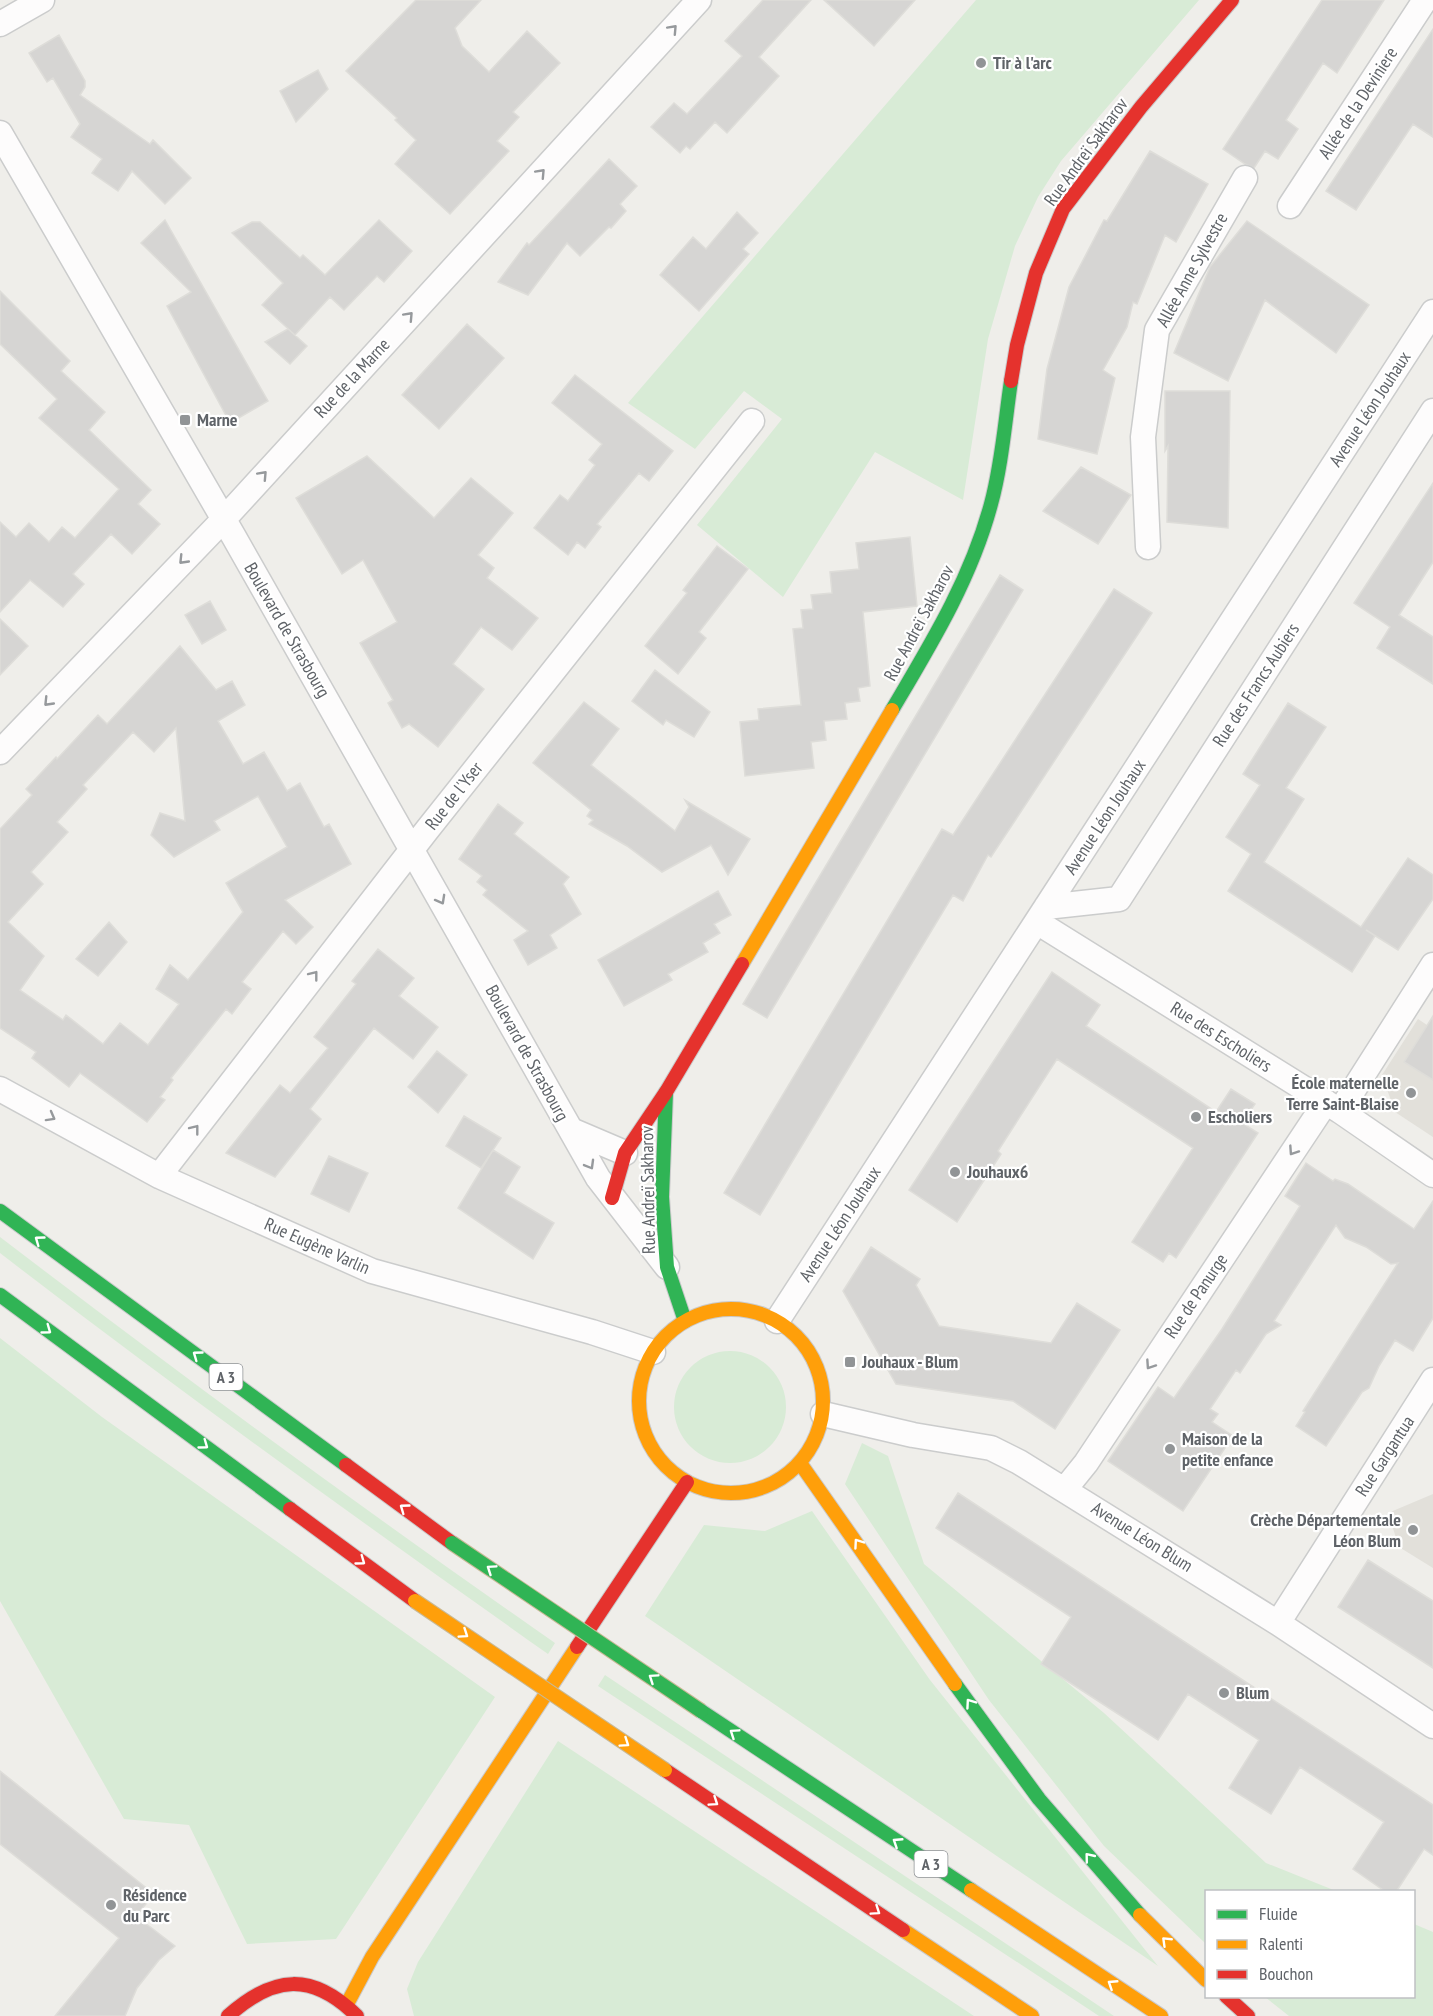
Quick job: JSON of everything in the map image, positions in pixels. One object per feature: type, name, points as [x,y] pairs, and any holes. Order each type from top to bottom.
[{"type":"main road","name":"Rue Andreï Sakharov","points":[[612,1198],[625,1153],[666,1092],[949,614],[974,557],[992,502],[1017,345],[1036,273],[1063,209],[1141,107],[1232,0]]},
{"type":"main road","name":"Rue Andreï Sakharov","points":[[666,1092],[662,1197],[667,1266],[685,1321]]},
{"type":"main road","name":"A 3","points":[[0,1211],[452,1543],[1161,2016]]},
{"type":"main road","points":[[0,1295],[416,1601],[1032,2016]]},
{"type":"main road","points":[[737,1309],[763,1314],[777,1321],[805,1344],[817,1366],[823,1390],[823,1414],[815,1440],[800,1462],[776,1482],[747,1492],[716,1492],[687,1482],[664,1464],[647,1439],[640,1410],[641,1390],[642,1380],[653,1352],[667,1335],[685,1321],[710,1311],[737,1309]]},
{"type":"main road","points":[[800,1462],[1000,1746],[1125,1903],[1205,1979]]},
{"type":"main road","points":[[347,2004],[372,1957],[687,1482]]},
{"type":"main road","points":[[228,2016],[243,2000],[266,1986],[291,1981],[312,1987],[347,2004],[357,2016]]},
{"type":"main road","points":[[1228,1998],[1248,2016]]},
{"type":"street","points":[[0,24],[42,0]]},
{"type":"street","name":"Rue de la Marne","points":[[0,752],[224,519],[699,0]]},
{"type":"street","name":"Allée de la Deviniere","points":[[1290,206],[1425,0]]},
{"type":"street","name":"Boulevard de Strasbourg","points":[[0,132],[224,519],[571,1130],[612,1198],[667,1266]]},
{"type":"street","name":"Allée Anne Sylvestre","points":[[1148,547],[1143,437],[1157,330],[1245,178]]},
{"type":"street","name":"Avenue Léon Jouhaux","points":[[777,1321],[1433,312]]},
{"type":"street","name":"Rue des Francs Aubiers","points":[[1042,915],[1119,899],[1433,411]]},
{"type":"street","name":"Rue de l'Yser","points":[[159,1176],[412,849],[752,421]]},
{"type":"street","name":"Rue des Escholiers","points":[[1042,915],[1333,1106],[1433,1175]]},
{"type":"street","name":"Rue de Panurge","points":[[1065,1489],[1086,1463],[1433,965]]},
{"type":"street","name":"Rue Eugène Varlin","points":[[0,1089],[159,1176],[372,1271],[592,1332],[653,1352]]},
{"type":"street","name":"Boulevard de Strasbourg","points":[[571,1130],[625,1153]]},
{"type":"street","name":"Rue Gargantua","points":[[1278,1623],[1433,1380]]},
{"type":"street","name":"Avenue Léon Blum","points":[[823,1414],[991,1448],[1065,1489],[1278,1623],[1433,1726]]},
{"type":"shaded area","name":"École maternelle Terre Saint-Blaise","points":[[1418,1019],[1433,1029],[1433,1137],[1395,1112],[1382,1075]]},
{"type":"shaded area","name":"Crèche Départementale Léon Blum","points":[[1433,1494],[1433,1568],[1399,1547],[1388,1513]]},
{"type":"green space","points":[[976,0],[1199,0],[1061,161],[1038,197],[1015,246],[988,339],[963,500],[875,452],[783,597],[697,525],[782,419],[744,391],[695,449],[628,403]]},
{"type":"green space","points":[[0,1237],[275,1443],[555,1643],[548,1654],[272,1456],[67,1304],[0,1253]]},
{"type":"green space","points":[[0,1338],[102,1417],[495,1697],[336,1939],[247,1944],[189,1825],[124,1819],[0,1601]]},
{"type":"green space","points":[[730,1351],[752,1355],[770,1367],[782,1385],[786,1407],[782,1429],[770,1447],[752,1459],[730,1463],[708,1459],[690,1447],[678,1429],[674,1407],[678,1385],[690,1367],[708,1355]]},
{"type":"green space","points":[[862,1443],[888,1456],[924,1564],[1104,1713],[1266,1863],[1334,1890],[1205,1890],[1205,1943],[1104,1846],[989,1700],[845,1484]]},
{"type":"green space","points":[[812,1511],[930,1680],[1158,1966],[645,1616],[704,1525],[765,1531]]},
{"type":"green space","points":[[605,1675],[1114,2016],[1099,2016],[598,1686]]},
{"type":"green space","points":[[558,1741],[974,2016],[414,2016],[407,1989],[418,1962]]},
{"type":"green space","points":[[1415,1924],[1433,1932],[1433,2016],[1289,2016],[1266,1998],[1415,1998]]},
{"type":"building","points":[[416,0],[481,0],[455,28],[462,46],[489,72],[527,31],[560,63],[513,112],[519,117],[497,141],[509,151],[450,214],[395,164],[416,140],[395,120],[397,118],[346,71]]},
{"type":"building","points":[[763,0],[811,0],[759,57],[779,76],[727,133],[715,122],[690,149],[686,146],[680,153],[651,127],[674,103],[687,114],[742,56],[725,41]]},
{"type":"building","points":[[824,0],[915,0],[874,46]]},
{"type":"building","points":[[1322,0],[1384,0],[1337,73],[1323,63],[1286,120],[1298,129],[1278,159],[1265,151],[1254,168],[1223,149]]},
{"type":"building","points":[[1433,29],[1433,137],[1413,124],[1356,210],[1326,191]]},
{"type":"building","points":[[59,35],[85,81],[85,87],[80,95],[150,144],[153,140],[191,178],[165,204],[132,171],[118,191],[92,173],[102,159],[71,137],[80,124],[53,78],[47,82],[29,53]]},
{"type":"building","points":[[318,70],[328,89],[296,122],[280,91]]},
{"type":"building","points":[[1150,151],[1208,184],[1176,242],[1165,235],[1137,304],[1133,302],[1127,327],[1103,370],[1115,378],[1097,454],[1038,439],[1047,369],[1069,287],[1104,220],[1107,221]]},
{"type":"building","points":[[609,159],[637,186],[620,204],[626,211],[611,228],[609,227],[580,256],[567,243],[528,295],[498,282],[527,243],[529,245]]},
{"type":"building","points":[[737,212],[758,233],[743,249],[749,254],[699,311],[660,275],[693,237],[706,249]]},
{"type":"building","points":[[165,220],[268,401],[230,423],[167,306],[191,292],[141,243]]},
{"type":"building","points":[[379,220],[412,251],[384,282],[377,276],[344,310],[330,297],[295,335],[262,305],[283,283],[232,233],[252,222],[260,222],[300,258],[303,255],[325,275]]},
{"type":"building","points":[[1247,221],[1369,305],[1336,353],[1265,300],[1228,381],[1174,353],[1210,267]]},
{"type":"building","points":[[0,291],[70,361],[61,371],[105,412],[89,430],[151,490],[138,504],[160,524],[132,554],[111,534],[73,574],[84,584],[63,607],[30,580],[0,612],[0,522],[16,537],[29,523],[49,542],[62,527],[75,538],[119,489],[39,418],[57,399],[0,344]]},
{"type":"building","points":[[467,324],[504,358],[439,429],[402,395]]},
{"type":"building","points":[[288,329],[307,346],[290,364],[265,342]]},
{"type":"building","points":[[575,375],[673,451],[649,481],[639,473],[597,524],[601,527],[585,548],[577,542],[568,555],[534,528],[560,495],[568,501],[595,465],[589,460],[602,444],[552,403]]},
{"type":"building","points":[[1165,391],[1230,391],[1228,528],[1167,522],[1168,446],[1165,451]]},
{"type":"building","points":[[367,456],[434,518],[471,478],[513,513],[478,555],[494,568],[487,578],[538,618],[512,650],[481,627],[453,664],[484,689],[438,747],[409,724],[402,728],[388,703],[393,700],[360,643],[397,622],[363,560],[342,574],[296,498]]},
{"type":"building","points":[[1081,467],[1131,495],[1098,544],[1043,511]]},
{"type":"building","points":[[1433,483],[1433,562],[1399,615],[1433,637],[1433,684],[1377,648],[1390,627],[1354,603]]},
{"type":"building","points":[[910,537],[917,606],[863,612],[870,686],[858,688],[860,701],[845,703],[847,719],[824,721],[826,740],[811,742],[814,768],[745,776],[740,722],[759,720],[758,709],[801,705],[793,629],[803,628],[801,610],[813,609],[811,595],[832,593],[830,572],[859,569],[856,543]]},
{"type":"building","points":[[717,546],[748,569],[699,632],[706,638],[678,674],[645,646],[687,593],[683,590]]},
{"type":"building","points":[[1000,575],[1023,590],[767,1018],[743,1004]]},
{"type":"building","points":[[1114,589],[1152,613],[991,857],[988,855],[963,901],[953,895],[760,1215],[724,1193],[942,829],[953,835]]},
{"type":"building","points":[[210,601],[226,630],[202,644],[185,615]]},
{"type":"building","points":[[0,619],[28,646],[0,675]]},
{"type":"building","points":[[180,646],[216,690],[232,681],[245,705],[218,721],[243,764],[264,752],[287,791],[300,783],[324,827],[329,824],[351,864],[285,900],[313,927],[296,944],[283,931],[242,982],[251,989],[232,1014],[226,1009],[171,1078],[173,1080],[160,1097],[165,1100],[147,1122],[80,1073],[69,1087],[32,1058],[36,1052],[0,1028],[0,829],[32,795],[26,789],[98,715],[107,724]],"holes":[[[176,728],[185,821],[160,813],[151,835],[174,857],[220,830],[214,821],[258,796],[287,847],[226,883],[243,912],[188,980],[170,965],[156,989],[179,1004],[148,1045],[120,1023],[103,1044],[66,1015],[63,1020],[20,990],[44,956],[8,922],[43,884],[31,872],[68,832],[57,822],[87,789],[83,785],[133,732],[154,752]]]},
{"type":"building","points":[[655,670],[710,712],[694,737],[666,720],[663,725],[632,701]]},
{"type":"building","points":[[584,702],[619,729],[591,765],[675,831],[689,807],[685,800],[750,839],[728,875],[711,845],[662,872],[627,846],[589,824],[593,820],[587,816],[591,810],[533,763]]},
{"type":"building","points":[[1288,703],[1326,727],[1286,788],[1304,799],[1264,862],[1361,927],[1408,858],[1433,875],[1433,899],[1398,950],[1366,930],[1375,936],[1352,972],[1228,891],[1251,854],[1226,837],[1260,785],[1243,774]]},
{"type":"building","points":[[498,804],[523,823],[514,834],[569,877],[563,884],[581,914],[550,935],[557,948],[528,965],[514,940],[528,931],[483,895],[487,890],[477,882],[482,876],[459,859]]},
{"type":"building","points":[[718,891],[731,915],[714,924],[720,933],[703,943],[708,952],[668,974],[672,980],[624,1006],[598,960]]},
{"type":"building","points":[[109,922],[127,942],[98,976],[76,959]]},
{"type":"building","points":[[378,949],[414,978],[399,996],[438,1027],[413,1059],[374,1028],[310,1109],[321,1119],[275,1177],[226,1153],[280,1085],[290,1093],[328,1048],[314,1037],[356,984],[352,981]]},
{"type":"building","name":"Escholiers","points":[[1052,972],[1100,1005],[1086,1026],[1216,1112],[1231,1089],[1255,1104],[1242,1123],[1258,1133],[1176,1258],[1169,1253],[1163,1262],[1132,1242],[1193,1148],[1057,1059],[998,1151],[1001,1154],[957,1222],[909,1190]]},
{"type":"building","points":[[1433,1016],[1433,1080],[1404,1062]]},
{"type":"building","points":[[437,1051],[467,1075],[438,1113],[408,1087]]},
{"type":"building","points":[[464,1116],[501,1138],[481,1168],[446,1146]]},
{"type":"building","points":[[493,1150],[520,1167],[504,1193],[554,1223],[533,1259],[458,1208]]},
{"type":"building","points":[[329,1156],[368,1173],[349,1212],[311,1194]]},
{"type":"building","points":[[1306,1163],[1333,1181],[1335,1179],[1348,1184],[1414,1229],[1433,1201],[1433,1318],[1413,1351],[1395,1340],[1369,1388],[1362,1392],[1326,1446],[1296,1426],[1305,1412],[1303,1411],[1398,1263],[1391,1264],[1366,1247],[1345,1238],[1336,1225],[1274,1321],[1281,1325],[1266,1334],[1240,1373],[1236,1370],[1210,1409],[1218,1414],[1212,1422],[1233,1436],[1183,1511],[1108,1461],[1158,1387],[1174,1398],[1222,1329],[1300,1206],[1285,1196]]},
{"type":"building","points":[[871,1247],[920,1279],[916,1285],[939,1326],[1051,1343],[1077,1303],[1120,1330],[1055,1429],[1013,1401],[896,1384],[843,1291]]},
{"type":"building","name":"Blum","points":[[958,1493],[1433,1805],[1433,1855],[1424,1849],[1397,1890],[1383,1890],[1353,1869],[1384,1822],[1300,1767],[1271,1814],[1229,1788],[1259,1740],[1188,1694],[1158,1740],[1041,1664],[1071,1617],[936,1528]]},
{"type":"building","points":[[1368,1560],[1433,1601],[1433,1668],[1338,1607]]},
{"type":"building","name":"Résidence du Parc","points":[[0,1771],[154,1894],[136,1916],[175,1946],[159,1960],[137,1988],[125,2016],[55,2016],[119,1938],[0,1844]]},
{"type":"traffic: fast","points":[[892,710],[949,610],[983,532],[998,474],[1011,381]]},
{"type":"traffic: fast","points":[[666,1092],[662,1197],[667,1267],[685,1321]]},
{"type":"traffic: fast","points":[[0,1211],[346,1465]]},
{"type":"traffic: fast","points":[[0,1295],[290,1509]]},
{"type":"traffic: fast","points":[[452,1543],[701,1711]]},
{"type":"traffic: fast","points":[[955,1684],[1039,1799],[1140,1915]]},
{"type":"traffic: fast","points":[[701,1711],[971,1890]]},
{"type":"traffic: slow","points":[[742,964],[892,710]]},
{"type":"traffic: slow","points":[[731,1309],[766,1316],[796,1336],[816,1366],[823,1401],[816,1436],[796,1466],[766,1486],[731,1493],[696,1486],[666,1466],[646,1436],[639,1401],[646,1366],[666,1336],[696,1316],[731,1309]]},
{"type":"traffic: slow","points":[[800,1463],[955,1684]]},
{"type":"traffic: slow","points":[[415,1601],[665,1770]]},
{"type":"traffic: slow","points":[[347,2004],[372,1957],[577,1647]]},
{"type":"traffic: slow","points":[[971,1890],[1161,2016]]},
{"type":"traffic: slow","points":[[1140,1915],[1205,1979]]},
{"type":"traffic: slow","points":[[903,1930],[1032,2016]]},
{"type":"traffic: jam","points":[[1011,381],[1017,345],[1036,273],[1063,209],[1141,107],[1232,0]]},
{"type":"traffic: jam","points":[[612,1198],[625,1153],[666,1092],[742,964]]},
{"type":"traffic: jam","points":[[346,1465],[452,1543]]},
{"type":"traffic: jam","points":[[577,1647],[687,1482]]},
{"type":"traffic: jam","points":[[290,1509],[415,1601]]},
{"type":"traffic: jam","points":[[665,1770],[903,1930]]},
{"type":"traffic: jam","points":[[228,2016],[261,1993],[277,1986],[293,1984],[309,1986],[324,1992],[357,2016]]},
{"type":"traffic: jam","points":[[1228,1998],[1248,2016]]},
{"type":"place","name":"Tir à l'arc","points":[[981,63]]},
{"type":"place","name":"Marne","points":[[185,420]]},
{"type":"place","name":"École maternelle Terre Saint-Blaise","points":[[1411,1093]]},
{"type":"place","name":"Escholiers","points":[[1196,1117]]},
{"type":"place","name":"Jouhaux6","points":[[955,1172]]},
{"type":"place","name":"Jouhaux - Blum","points":[[850,1362]]},
{"type":"place","name":"Maison de la petite enfance","points":[[1170,1449]]},
{"type":"place","name":"Crèche Départementale Léon Blum","points":[[1413,1530]]},
{"type":"place","name":"Blum","points":[[1224,1693]]},
{"type":"place","name":"Résidence du Parc","points":[[111,1905]]}]
